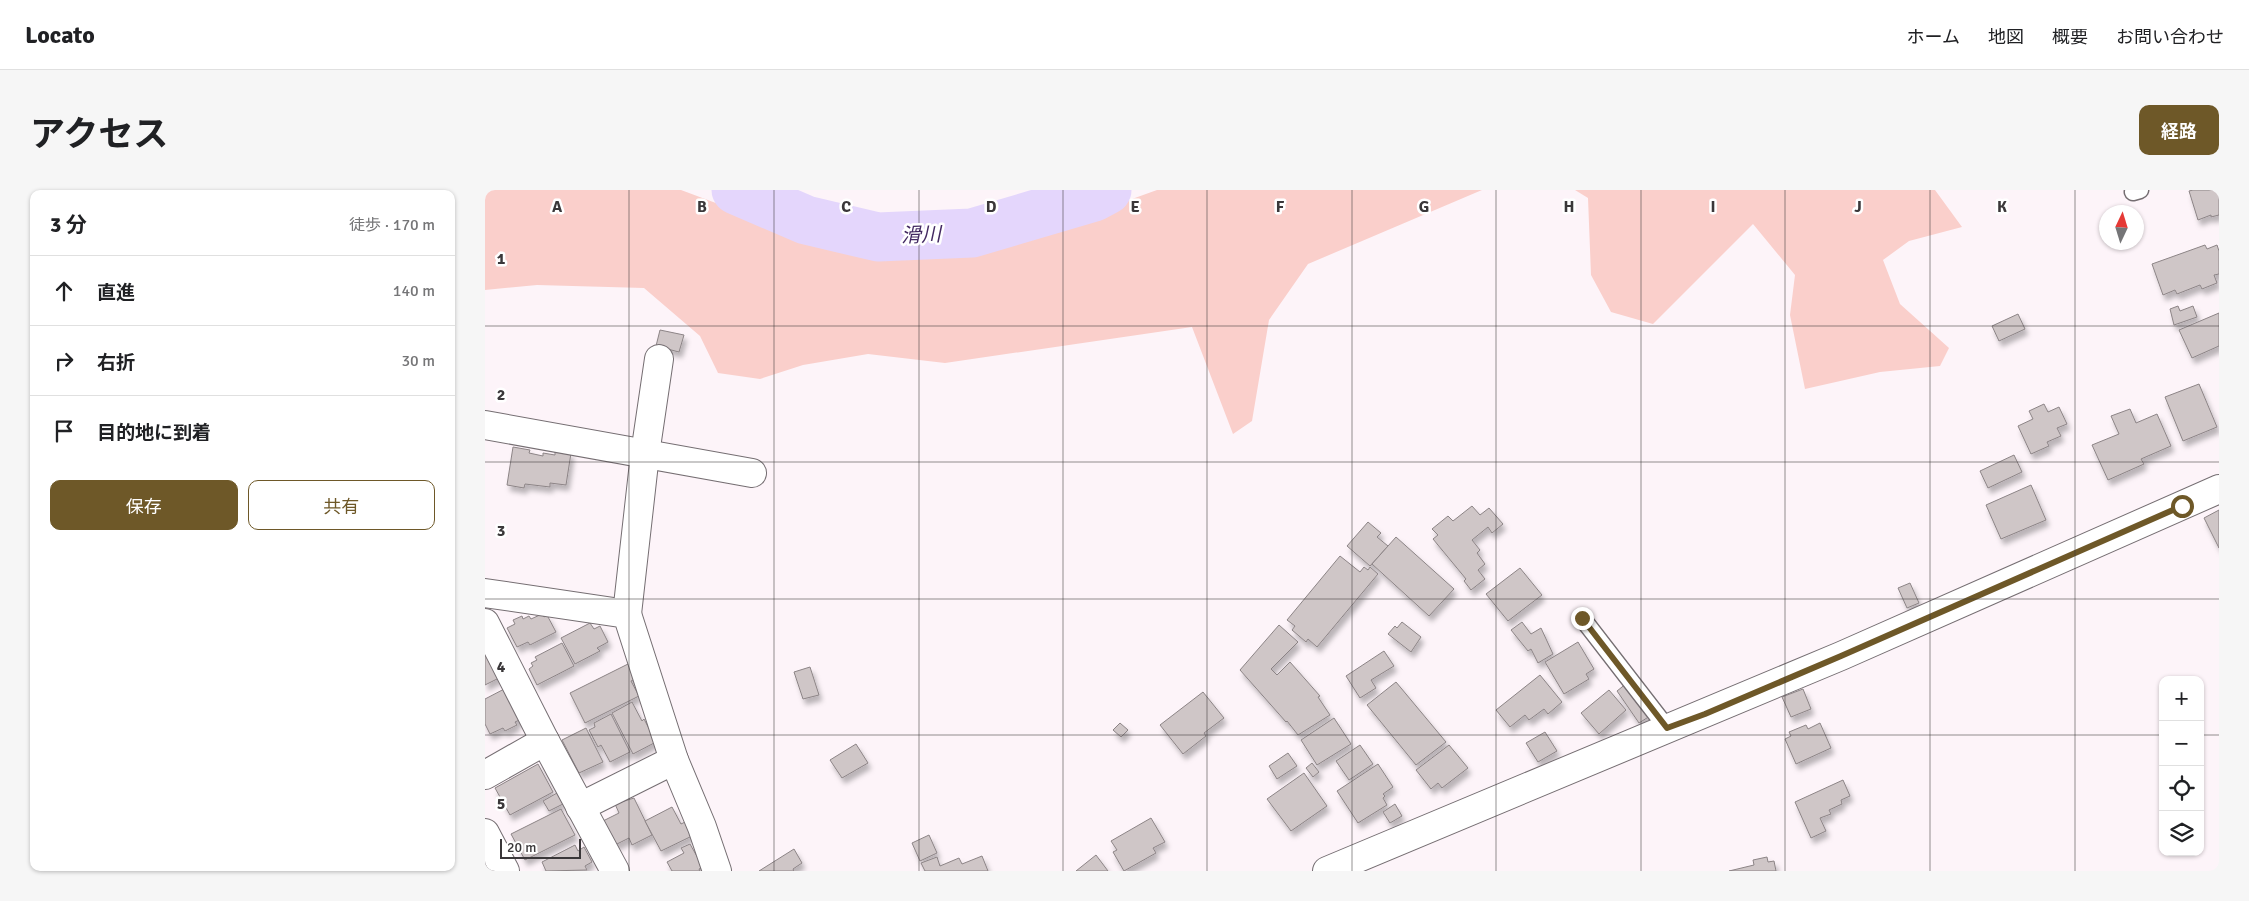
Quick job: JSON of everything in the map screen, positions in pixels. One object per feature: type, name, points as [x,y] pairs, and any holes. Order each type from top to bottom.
[{"type":"street","points":[[659,359],[645,454],[627,614],[674,760],[702,827],[717,871]]},
{"type":"street","points":[[485,425],[752,473]]},
{"type":"street","points":[[1327,871],[1841,656],[2219,489]]},
{"type":"street","points":[[485,593],[627,614]]},
{"type":"street","points":[[485,622],[545,741],[615,871]]},
{"type":"street","points":[[485,775],[545,741]]},
{"type":"street","points":[[580,807],[674,760]]},
{"type":"lane","points":[[1582,618],[1667,728]]},
{"type":"shaded area","points":[[485,190],[681,190],[853,254],[1015,241],[1157,190],[1482,190],[1308,264],[1269,320],[1252,421],[1233,434],[1192,327],[945,363],[868,354],[803,365],[760,379],[718,373],[700,336],[644,288],[537,285],[485,290]]},
{"type":"shaded area","points":[[1575,190],[1935,190],[1962,227],[1909,241],[1883,260],[1900,304],[1949,348],[1940,366],[1880,372],[1805,389],[1790,315],[1795,275],[1753,224],[1653,324],[1611,312],[1591,275],[1588,198]]},
{"type":"building","points":[[2219,190],[2219,215],[2211,217],[2211,215],[2198,220],[2189,191]]},
{"type":"building","points":[[2205,245],[2207,249],[2217,245],[2219,251],[2219,274],[2214,275],[2217,283],[2202,289],[2200,285],[2177,294],[2175,290],[2163,295],[2152,264]]},
{"type":"building","points":[[2178,306],[2180,311],[2193,306],[2197,317],[2174,325],[2170,309]]},
{"type":"building","points":[[2219,313],[2219,346],[2192,358],[2179,330]]},
{"type":"building","points":[[2018,314],[2025,329],[1999,341],[1992,326]]},
{"type":"building","points":[[660,330],[684,335],[679,352],[656,346]]},
{"type":"building","points":[[2199,384],[2217,427],[2183,441],[2165,397]]},
{"type":"building","points":[[2044,404],[2048,412],[2059,407],[2067,424],[2057,428],[2061,436],[2047,442],[2049,446],[2031,454],[2018,426],[2033,419],[2029,411]]},
{"type":"building","points":[[2130,409],[2136,423],[2157,414],[2171,446],[2141,459],[2144,464],[2108,480],[2092,445],[2119,434],[2111,416]]},
{"type":"building","points":[[513,447],[530,450],[529,453],[543,456],[543,453],[555,455],[555,450],[571,453],[566,485],[550,483],[550,487],[525,484],[524,488],[507,485]]},
{"type":"building","points":[[2014,455],[2022,472],[1988,488],[1980,471]]},
{"type":"building","points":[[2031,485],[2046,520],[2001,539],[1986,505]]},
{"type":"building","points":[[1472,506],[1480,515],[1489,508],[1503,524],[1492,533],[1488,527],[1472,540],[1480,550],[1477,553],[1485,564],[1478,570],[1485,579],[1471,590],[1464,581],[1466,579],[1433,539],[1438,535],[1432,529],[1448,516],[1453,521]]},
{"type":"building","points":[[2219,510],[2219,548],[2204,518]]},
{"type":"building","points":[[1368,522],[1381,533],[1377,537],[1388,546],[1370,566],[1347,546]]},
{"type":"building","points":[[1396,537],[1454,589],[1429,616],[1372,564]]},
{"type":"building","points":[[1340,556],[1360,572],[1364,567],[1368,570],[1370,567],[1378,574],[1317,647],[1308,639],[1306,642],[1292,630],[1295,626],[1287,620]]},
{"type":"building","points":[[1520,568],[1542,595],[1508,621],[1486,594]]},
{"type":"building","points":[[1910,583],[1919,603],[1907,608],[1898,588]]},
{"type":"building","points":[[542,614],[544,617],[547,615],[556,632],[530,645],[528,642],[517,647],[507,628],[515,624],[513,620],[522,616],[523,619],[529,616],[531,619]]},
{"type":"building","points":[[1402,622],[1421,637],[1411,652],[1388,634],[1395,626],[1397,628]]},
{"type":"building","points":[[1522,622],[1531,634],[1541,628],[1553,654],[1538,663],[1531,649],[1528,651],[1511,630]]},
{"type":"building","points":[[590,623],[594,629],[600,626],[608,642],[597,648],[600,651],[575,664],[561,638]]},
{"type":"building","points":[[1279,625],[1298,642],[1271,669],[1277,675],[1290,662],[1320,696],[1318,697],[1330,715],[1298,735],[1240,670]]},
{"type":"building","points":[[1578,642],[1594,669],[1586,674],[1589,679],[1564,694],[1545,662]]},
{"type":"building","points":[[562,643],[574,666],[537,685],[529,669],[533,666],[531,663],[537,660],[535,657]]},
{"type":"building","points":[[1384,651],[1394,666],[1371,680],[1376,688],[1360,698],[1346,676]]},
{"type":"building","points":[[491,652],[503,676],[485,685],[485,655]]},
{"type":"building","points":[[628,664],[635,679],[631,681],[639,696],[585,723],[570,693]]},
{"type":"building","points":[[810,667],[819,695],[803,699],[794,672]]},
{"type":"building","points":[[1540,675],[1562,702],[1548,714],[1544,709],[1529,720],[1525,715],[1510,727],[1496,710]]},
{"type":"building","points":[[1396,682],[1446,742],[1416,765],[1367,705]]},
{"type":"building","points":[[1627,683],[1650,716],[1639,723],[1617,691]]},
{"type":"building","points":[[510,686],[526,717],[515,722],[517,725],[505,731],[503,728],[490,734],[485,724],[485,699]]},
{"type":"building","points":[[1803,689],[1811,709],[1791,717],[1782,697]]},
{"type":"building","points":[[1609,690],[1626,710],[1599,734],[1581,713]]},
{"type":"building","points":[[1203,692],[1224,718],[1204,733],[1206,736],[1183,754],[1160,725]]},
{"type":"building","points":[[632,702],[642,721],[644,719],[656,742],[633,754],[612,713]]},
{"type":"building","points":[[611,714],[630,752],[610,762],[601,745],[598,747],[589,730],[595,727],[594,723]]},
{"type":"building","points":[[1334,718],[1351,744],[1317,765],[1301,740]]},
{"type":"building","points":[[1120,723],[1128,730],[1121,737],[1113,730]]},
{"type":"building","points":[[1820,723],[1831,748],[1796,764],[1785,739],[1791,736],[1789,732],[1806,725],[1808,729]]},
{"type":"building","points":[[586,728],[603,762],[579,773],[562,740]]},
{"type":"building","points":[[1545,732],[1557,751],[1538,762],[1526,743]]},
{"type":"building","points":[[856,744],[868,763],[842,778],[830,760]]},
{"type":"building","points":[[1360,745],[1373,764],[1349,780],[1336,761]]},
{"type":"building","points":[[1449,745],[1468,768],[1442,788],[1438,783],[1431,789],[1416,770]]},
{"type":"building","points":[[1288,753],[1297,766],[1277,779],[1269,766]]},
{"type":"building","points":[[1312,763],[1319,772],[1313,777],[1306,768]]},
{"type":"building","points":[[538,764],[553,792],[510,815],[495,788]]},
{"type":"building","points":[[1378,764],[1393,787],[1383,794],[1387,805],[1358,823],[1337,791]]},
{"type":"building","points":[[1304,773],[1327,806],[1291,831],[1267,799]]},
{"type":"building","points":[[1843,780],[1850,796],[1841,800],[1842,804],[1829,810],[1831,814],[1820,818],[1826,831],[1811,838],[1795,802]]},
{"type":"building","points":[[557,793],[563,804],[549,811],[543,801]]},
{"type":"building","points":[[634,798],[652,835],[632,845],[629,838],[615,845],[603,821],[619,813],[615,804]]},
{"type":"building","points":[[1395,804],[1402,816],[1390,823],[1383,812]]},
{"type":"building","points":[[672,807],[681,824],[685,822],[692,836],[661,851],[645,821]]},
{"type":"building","points":[[561,809],[575,835],[525,860],[511,834]]},
{"type":"building","points":[[1151,818],[1165,842],[1153,848],[1156,853],[1124,871],[1113,852],[1117,850],[1111,841]]},
{"type":"building","points":[[929,835],[937,853],[920,861],[912,843]]},
{"type":"building","points":[[690,844],[703,867],[699,869],[700,871],[672,871],[667,862],[684,853],[681,848]]},
{"type":"building","points":[[575,845],[578,851],[584,847],[592,862],[585,866],[587,870],[546,871],[542,862]]},
{"type":"building","points":[[794,849],[802,863],[793,869],[794,871],[759,871]]},
{"type":"building","points":[[1096,855],[1108,871],[1076,871]]},
{"type":"building","points":[[982,856],[988,871],[925,871],[921,863],[937,857],[940,866],[959,858],[962,864]]},
{"type":"building","points":[[1767,857],[1768,862],[1774,861],[1776,871],[1729,871],[1754,865],[1753,860]]},
{"type":"waterway","name":"滑川","points":[[736,190],[806,220],[878,237],[972,233],[1094,197],[1107,190]]},
{"type":"route","points":[[1582,618],[1667,728],[1705,714],[1841,656],[2182,506]]}]
